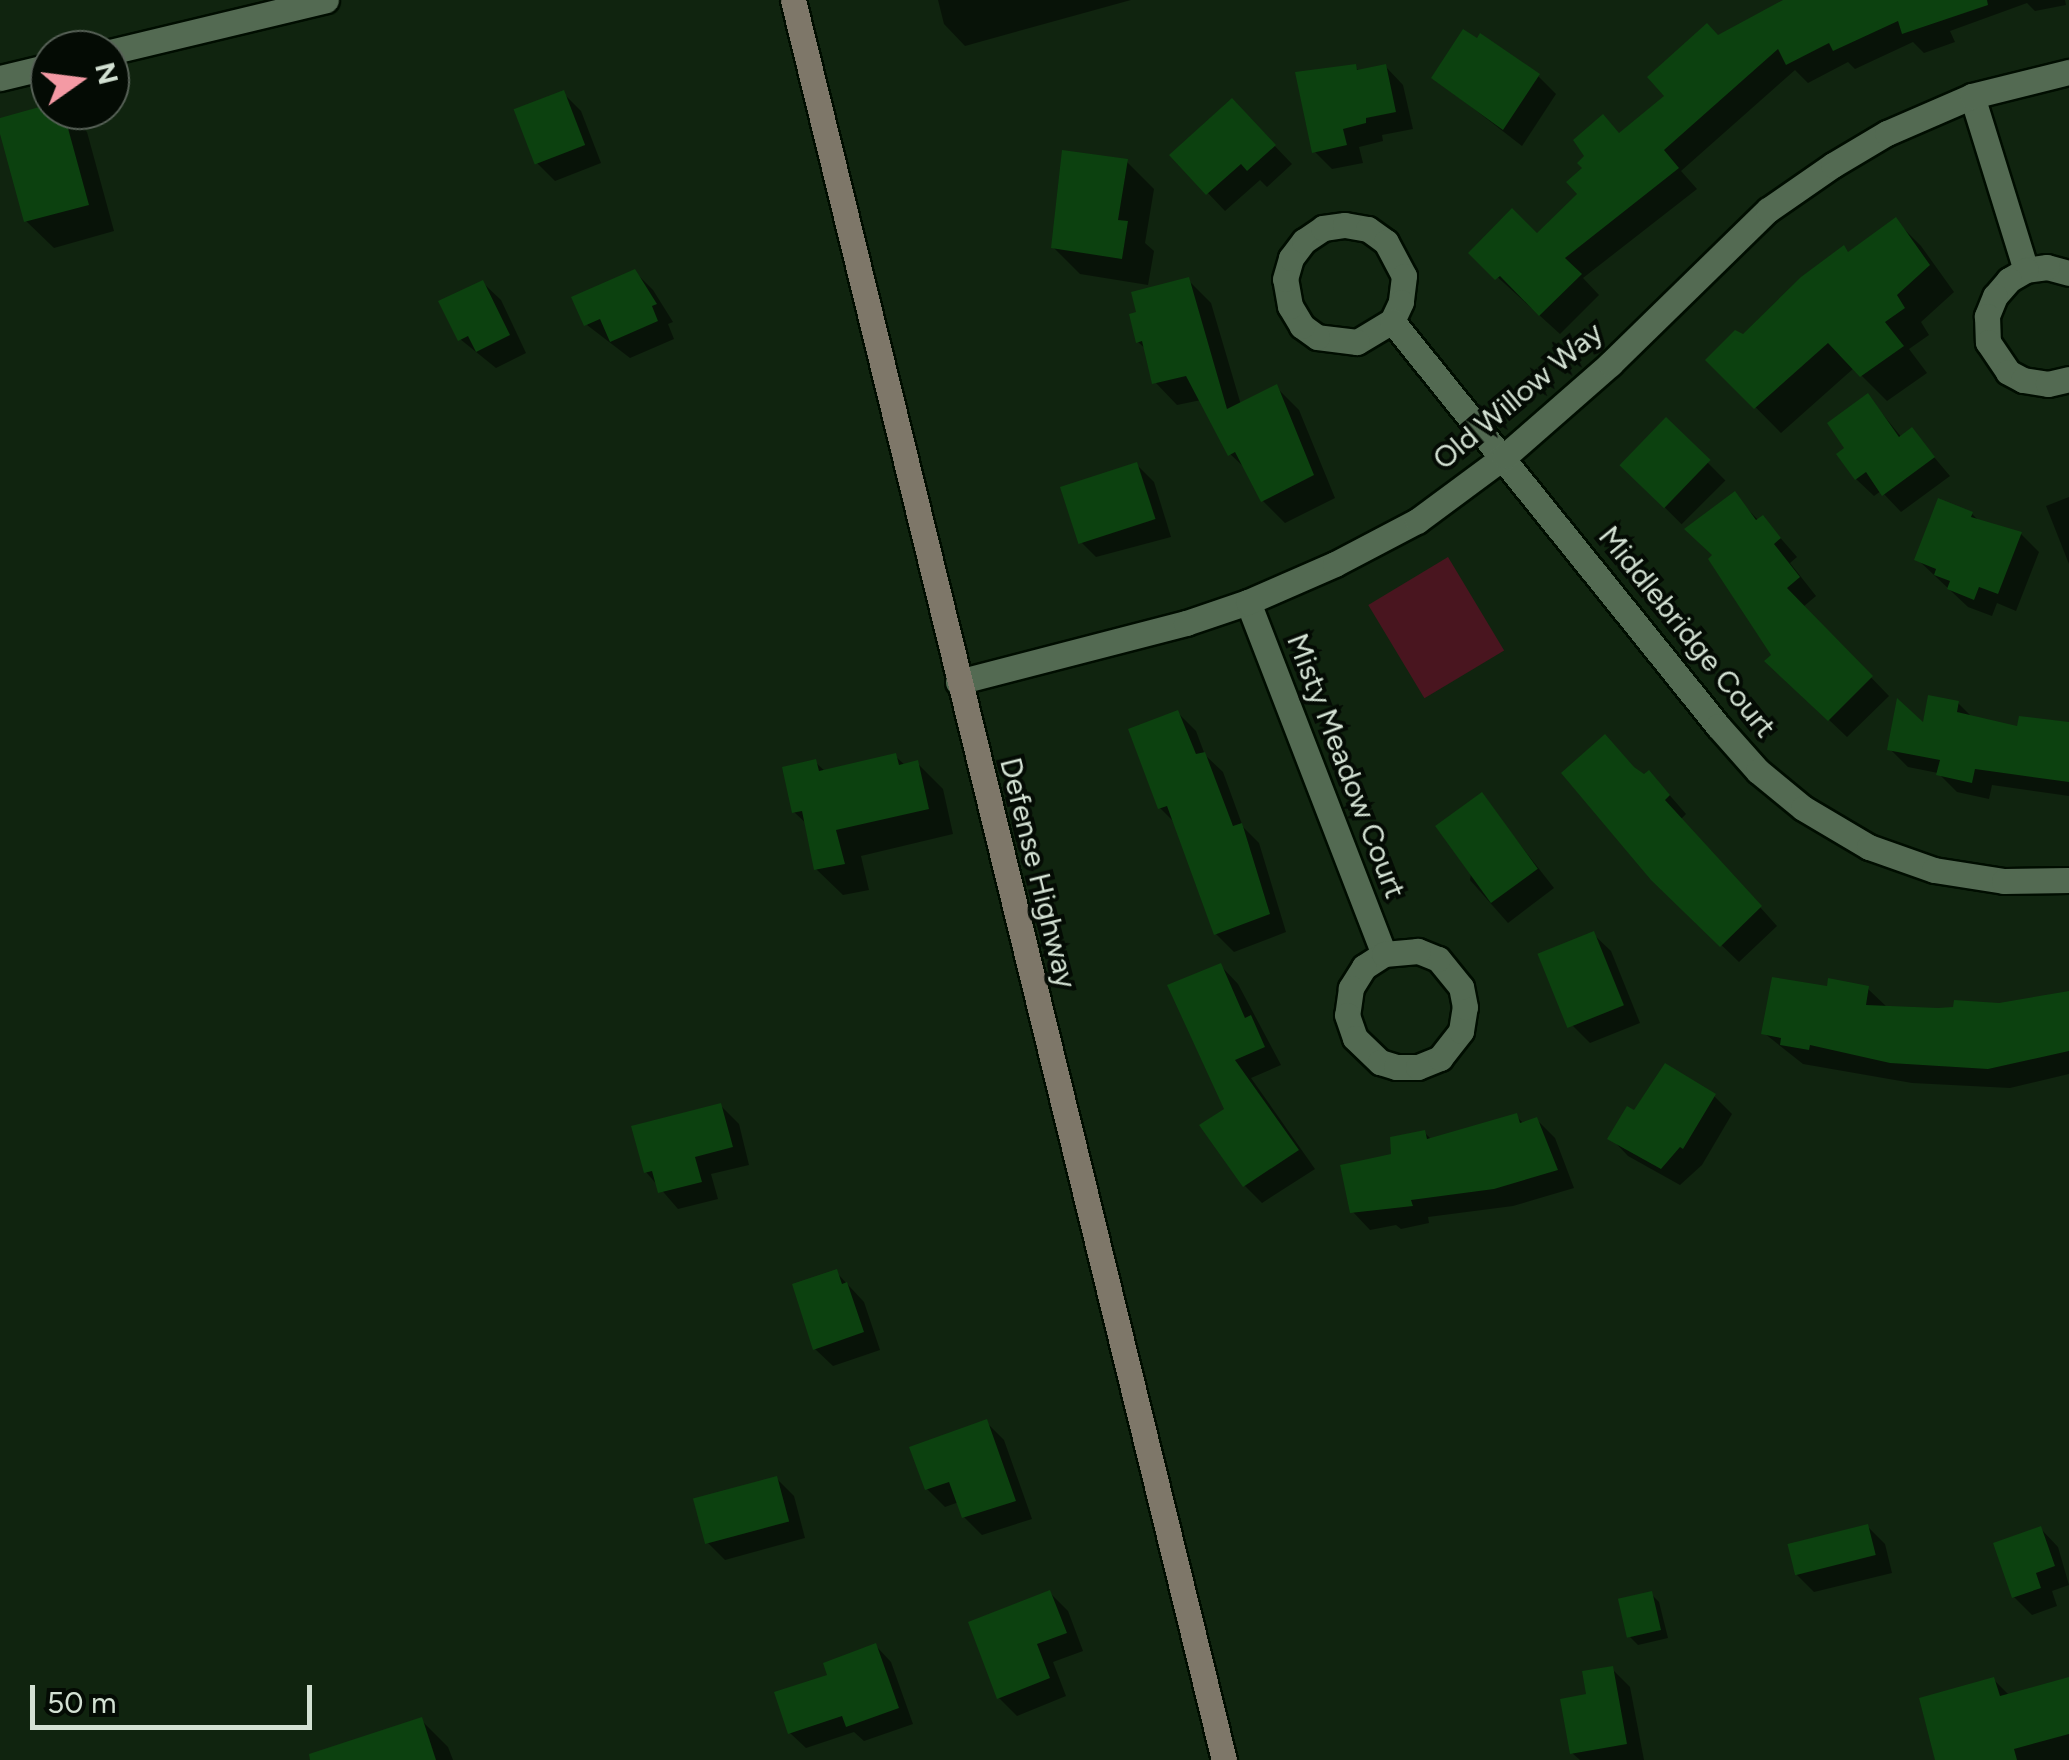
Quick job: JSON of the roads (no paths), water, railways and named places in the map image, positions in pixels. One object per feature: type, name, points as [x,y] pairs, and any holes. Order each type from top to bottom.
[{"type":"main road","name":"Defense Highway","points":[[793,0],[1224,1760]]},
{"type":"street","points":[[130,47],[326,0]]},
{"type":"street","points":[[0,78],[30,71]]},
{"type":"street","name":"Old Willow Way","points":[[958,682],[1186,623],[1248,602],[1335,564],[1417,520],[1505,456],[1610,364],[1768,210],[1887,132],[1972,96],[2069,72]]},
{"type":"street","points":[[1972,96],[2026,270]]},
{"type":"street","points":[[1344,224],[1368,229],[1386,242],[1404,276],[1401,302],[1392,321],[1357,342],[1317,337],[1302,326],[1290,306],[1285,278],[1291,258],[1304,241],[1323,228],[1344,224]]},
{"type":"street","points":[[2069,273],[2047,267],[2026,270],[2008,280],[1994,296],[1987,316],[1988,342],[2008,372],[2024,380],[2048,384],[2069,379]]},
{"type":"street","name":"Middlebridge Court","points":[[1392,321],[1505,456],[1718,726],[1758,770],[1803,808],[1868,846],[1934,870],[2004,881],[2069,880]]},
{"type":"street","name":"Misty Meadow Court","points":[[1248,602],[1384,954]]},
{"type":"street","points":[[1418,951],[1438,960],[1461,987],[1465,1008],[1461,1030],[1440,1058],[1418,1067],[1396,1067],[1380,1062],[1355,1038],[1347,1015],[1351,988],[1364,968],[1384,954],[1418,951]]}]
